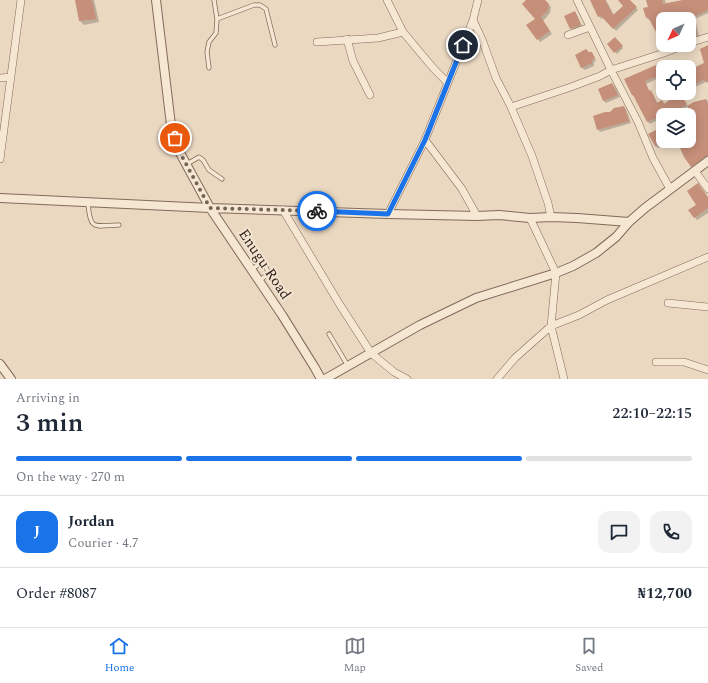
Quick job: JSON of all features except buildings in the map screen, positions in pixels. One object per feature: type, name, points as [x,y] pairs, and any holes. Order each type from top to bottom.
[{"type":"street","points":[[0,159],[21,0]]},
{"type":"street","name":"Enugu Road","points":[[156,0],[171,125],[179,151],[210,208],[252,269],[316,368],[321,379]]},
{"type":"street","points":[[387,0],[403,32],[434,69],[448,83]]},
{"type":"street","points":[[388,214],[425,140],[474,20],[478,0]]},
{"type":"street","points":[[577,0],[638,122],[653,158],[670,189]]},
{"type":"street","points":[[474,20],[484,42],[496,78],[511,107],[532,156],[548,203],[551,217]]},
{"type":"street","points":[[568,35],[590,27]]},
{"type":"street","points":[[317,42],[378,38],[403,32]]},
{"type":"street","points":[[696,41],[708,37]]},
{"type":"street","points":[[347,39],[353,61],[370,96]]},
{"type":"street","points":[[511,107],[571,87],[600,76],[611,70],[666,52]]},
{"type":"street","points":[[0,78],[11,77]]},
{"type":"street","points":[[425,140],[462,188],[477,216]]},
{"type":"street","points":[[326,379],[420,325],[476,298],[556,273],[573,266],[596,253],[616,237],[629,222],[645,208],[708,161]]},
{"type":"street","points":[[695,171],[708,189]]},
{"type":"street","points":[[0,198],[210,208],[388,214],[499,215],[530,218],[577,218],[629,222]]},
{"type":"street","points":[[283,210],[340,305],[371,353],[394,372],[408,379]]},
{"type":"street","points":[[530,218],[556,273],[551,326],[564,379]]},
{"type":"street","points":[[497,379],[515,358],[551,326],[579,316],[607,300],[708,257]]},
{"type":"street","points":[[668,303],[708,307]]},
{"type":"street","points":[[656,362],[684,362],[708,370]]},
{"type":"street","points":[[0,364],[11,379]]},
{"type":"lane","points":[[210,68],[207,52],[210,42],[216,33],[217,19],[214,0]]},
{"type":"lane","points":[[217,19],[254,5],[260,5],[266,9],[275,45]]},
{"type":"lane","points":[[186,164],[199,157],[203,160],[209,170],[222,179]]},
{"type":"lane","points":[[88,202],[89,216],[92,222],[97,226],[119,225]]},
{"type":"lane","points":[[252,269],[261,262],[264,264],[268,274],[259,280]]},
{"type":"lane","points":[[330,334],[348,366]]},
{"type":"way so far","points":[[175,138],[179,151],[210,208],[317,211]]},
{"type":"route","points":[[317,211],[388,214],[425,140],[463,45]]}]
